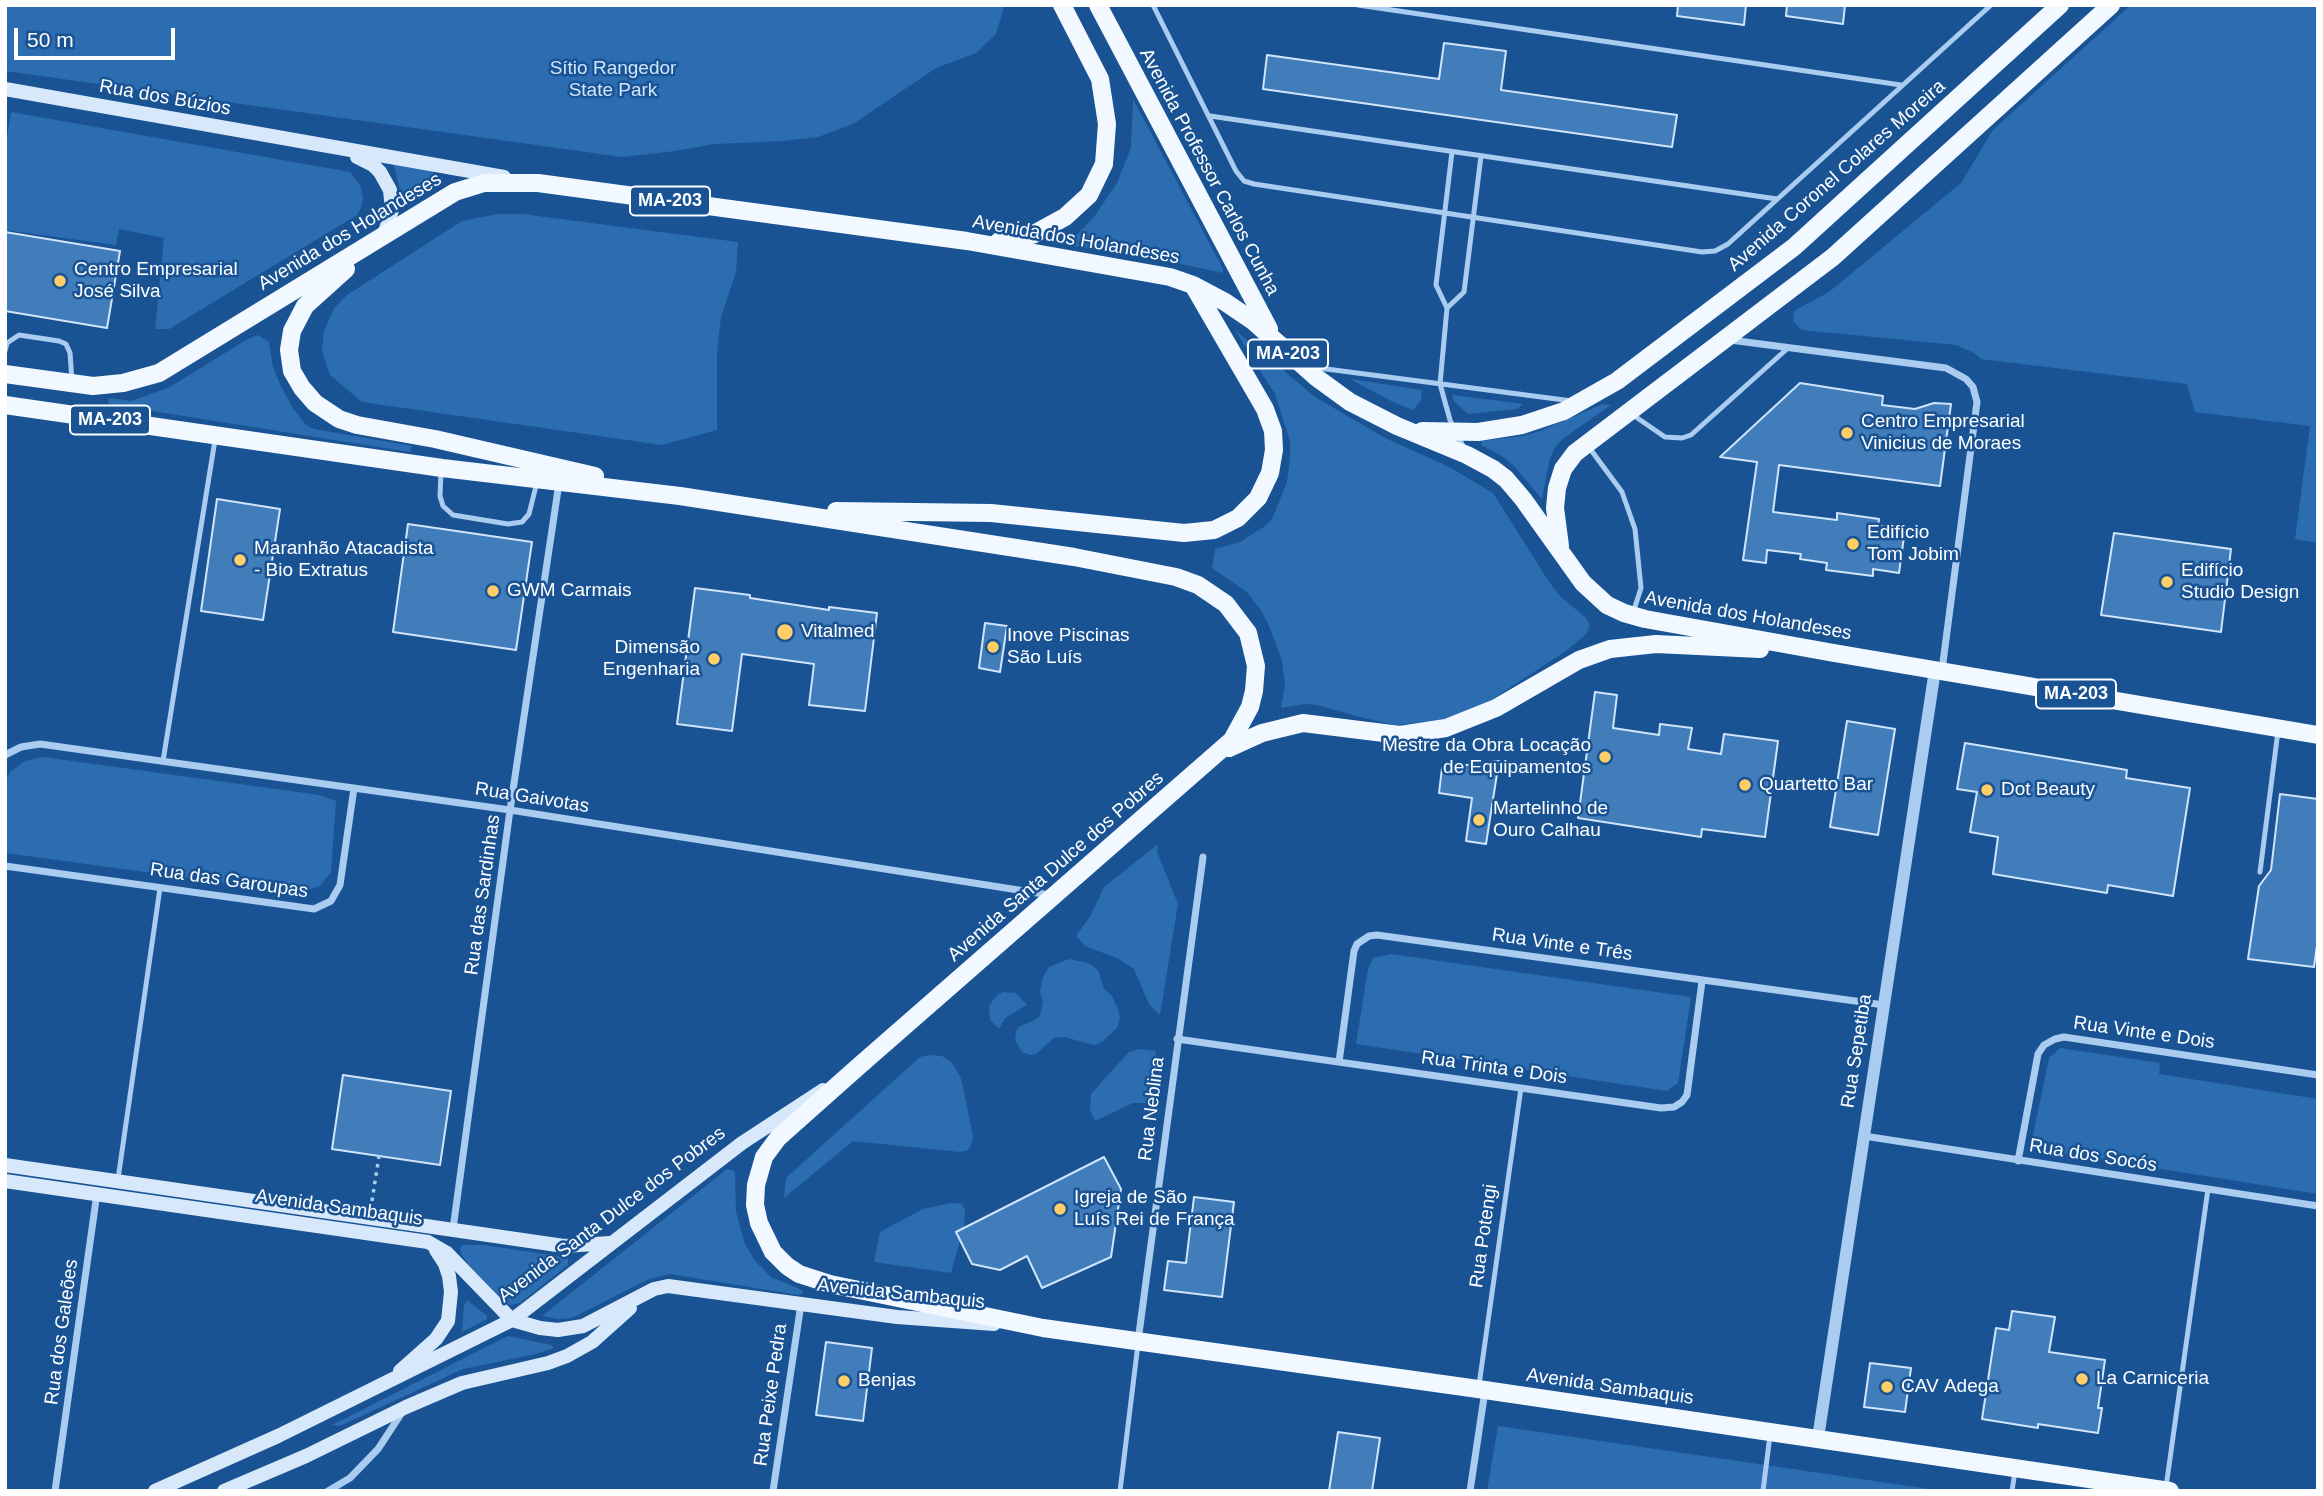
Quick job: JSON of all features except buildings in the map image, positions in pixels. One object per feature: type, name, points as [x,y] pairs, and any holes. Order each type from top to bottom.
[{"type":"main road","points":[[967,242],[1012,240],[1050,227],[1084,201],[1101,172],[1108,136],[1105,97],[1100,79],[1062,5]]},
{"type":"main road","name":"Avenida Professor Carlos Cunha","points":[[1098,5],[1260,315],[1295,360]]},
{"type":"main road","name":"Avenida Coronel Colares Moreira","points":[[1397,426],[1417,431],[1456,433],[1522,425],[1582,402],[1618,381],[1794,247],[2060,5]]},
{"type":"main road","points":[[1563,555],[1556,519],[1557,488],[1567,461],[1586,443],[1833,257],[2111,5]]},
{"type":"main road","name":"Rua dos Búzios","points":[[5,89],[538,183]]},
{"type":"main road","name":"Rua dos Búzios","points":[[318,145],[364,159],[380,172],[386,181],[392,201],[391,217],[384,235]]},
{"type":"main road","name":"Avenida dos Holandeses","points":[[5,374],[93,386],[123,383],[172,367],[455,192],[501,182],[538,183],[967,242],[1156,274],[1193,285],[1240,311],[1333,390],[1397,426],[1467,455],[1493,469],[1513,486],[1593,593],[1607,604],[1633,616],[2318,735]]},
{"type":"main road","points":[[384,235],[304,306],[295,322],[290,339],[289,360],[297,380],[315,403],[339,419],[357,425],[435,439],[680,496]]},
{"type":"main road","points":[[780,512],[991,513],[1171,532],[1214,530],[1232,522],[1249,509],[1265,487],[1273,463],[1273,430],[1265,409],[1193,285]]},
{"type":"main road","name":"MA-203","points":[[5,405],[442,468],[680,496],[1147,570],[1188,581],[1209,591],[1226,604],[1243,624],[1251,641],[1256,666],[1254,691],[1247,715],[1237,733],[1217,755]]},
{"type":"main road","points":[[1217,755],[1262,733],[1303,723],[1400,735],[1446,728],[1496,708],[1579,660],[1622,648],[1656,644],[1834,653]]},
{"type":"main road","name":"Avenida Santa Dulce dos Pobres","points":[[760,1165],[778,1138],[1217,755]]},
{"type":"main road","name":"Avenida Santa Dulce dos Pobres","points":[[155,1491],[383,1386],[512,1320],[742,1143],[859,1066]]},
{"type":"main road","name":"Avenida Sambaquis","points":[[5,1165],[564,1246],[615,1242]]},
{"type":"main road","name":"Avenida Sambaquis","points":[[760,1165],[755,1205],[762,1232],[780,1259],[799,1274],[842,1287],[1043,1328]]},
{"type":"main road","name":"Avenida Sambaquis","points":[[5,1181],[433,1244],[447,1253],[512,1320],[540,1328],[566,1330],[591,1323],[662,1286],[675,1286],[897,1317],[1043,1328],[1482,1389],[2168,1490]]},
{"type":"main road","points":[[383,1386],[436,1339],[448,1321],[451,1292],[448,1270],[436,1251],[420,1241]]},
{"type":"main road","points":[[224,1491],[406,1407],[474,1379],[548,1363],[576,1352],[592,1342],[649,1292]]},
{"type":"street","points":[[1723,340],[1946,368],[1966,379],[1976,393],[1977,402],[1939,671]]},
{"type":"street","name":"Rua das Sardinhas","points":[[453,1229],[510,810],[560,482]]},
{"type":"street","name":"Rua Sepetiba","points":[[1818,1438],[1884,1005],[1939,671]]},
{"type":"street","name":"Rua Gaivotas","points":[[5,755],[21,747],[40,744],[510,810],[1054,896]]},
{"type":"street","name":"Rua das Garoupas","points":[[5,866],[314,909],[331,901],[340,885],[354,788]]},
{"type":"street","name":"Rua Neblina","points":[[1138,1341],[1203,857]]},
{"type":"street","name":"Rua Vinte e Três","points":[[1339,1062],[1354,951],[1357,944],[1368,936],[1884,1005]]},
{"type":"street","name":"Rua Trinta e Dois","points":[[1177,1039],[1661,1108],[1674,1107],[1687,1095],[1702,981]]},
{"type":"street","name":"Rua Vinte e Dois","points":[[2018,1160],[2038,1054],[2044,1045],[2055,1039],[2064,1037],[2318,1075]]},
{"type":"street","name":"Rua dos Socós","points":[[1864,1136],[2318,1206]]},
{"type":"street","name":"Rua dos Galeões","points":[[55,1491],[99,1178]]},
{"type":"street","name":"Rua Peixe Pedra","points":[[773,1491],[801,1304]]},
{"type":"street","name":"Rua Potengi","points":[[1470,1491],[1482,1389]]},
{"type":"street","points":[[328,1491],[350,1478],[377,1449],[406,1407]]},
{"type":"lane","points":[[1153,5],[1236,171],[1244,181],[1702,252],[1715,251],[1728,244],[1990,5]]},
{"type":"lane","points":[[1358,5],[1901,85]]},
{"type":"lane","points":[[1210,116],[1777,199]]},
{"type":"lane","points":[[1452,152],[1436,285],[1447,307],[1440,383],[1456,433],[1467,455]]},
{"type":"lane","points":[[1447,307],[1464,292],[1481,156]]},
{"type":"lane","points":[[5,351],[7,343],[19,335],[66,344],[73,384]]},
{"type":"lane","points":[[1628,411],[1665,437],[1682,438],[1691,435],[1788,348]]},
{"type":"lane","points":[[1295,360],[1582,402]]},
{"type":"lane","points":[[163,761],[215,435]]},
{"type":"lane","points":[[1586,443],[1622,492],[1635,528],[1641,588],[1633,616]]},
{"type":"lane","points":[[442,468],[440,496],[443,506],[453,514],[508,524],[522,522],[529,514],[538,479]]},
{"type":"lane","points":[[2260,872],[2278,728]]},
{"type":"lane","points":[[117,1181],[160,888]]},
{"type":"lane","name":"Rua Potengi","points":[[1482,1389],[1521,1088]]},
{"type":"lane","points":[[2168,1490],[2208,1189]]},
{"type":"lane","name":"Rua Neblina","points":[[1120,1491],[1138,1341]]},
{"type":"lane","points":[[1763,1491],[1770,1432]]},
{"type":"lane","points":[[2012,1491],[2015,1468]]},
{"type":"path","points":[[370,1217],[379,1156]]},
{"type":"green space","name":"Sítio Rangedor State Park","points":[[5,5],[1004,7],[996,34],[976,53],[936,68],[853,124],[818,137],[714,144],[622,157],[5,71]]},
{"type":"green space","points":[[2131,5],[2318,5],[2318,543],[2295,539],[2310,426],[2195,412],[2187,384],[1981,359],[1956,345],[1802,330],[1793,321],[1794,311],[1829,292],[1961,183],[1993,130]]},
{"type":"green space","points":[[1133,99],[1223,273],[1067,245],[1094,217],[1117,183],[1131,148]]},
{"type":"green space","points":[[11,112],[350,172],[360,185],[363,198],[361,208],[357,215],[169,329],[155,329],[164,238],[119,229],[116,245],[5,230],[5,149]]},
{"type":"green space","points":[[393,162],[433,171],[433,176],[401,194]]},
{"type":"green space","points":[[498,214],[522,214],[738,242],[736,272],[721,317],[717,353],[717,430],[662,445],[362,402],[330,375],[322,351],[324,331],[334,308],[347,295],[462,221]]},
{"type":"green space","points":[[1235,330],[1315,397],[1385,438],[1449,467],[1493,493],[1549,582],[1560,596],[1587,619],[1590,626],[1585,635],[1566,651],[1488,702],[1447,720],[1395,725],[1317,705],[1281,708],[1285,684],[1282,661],[1270,628],[1247,592],[1212,568],[1215,549],[1240,542],[1272,519],[1287,482],[1290,457],[1290,441],[1275,394]]},
{"type":"green space","points":[[258,335],[269,342],[273,367],[279,382],[292,407],[306,425],[314,429],[412,446],[410,452],[108,404],[109,398],[131,401],[170,387]]},
{"type":"green space","points":[[1350,379],[1422,390],[1421,400],[1413,410]]},
{"type":"green space","points":[[1452,395],[1523,404],[1517,409],[1468,414],[1453,400]]},
{"type":"green space","points":[[1603,404],[1611,405],[1555,447],[1549,462],[1542,499],[1515,467],[1502,456],[1481,445],[1482,441],[1540,431]]},
{"type":"green space","points":[[43,757],[320,795],[336,801],[331,872],[320,886],[300,893],[5,853],[5,782],[10,772],[25,761]]},
{"type":"green space","points":[[1158,844],[1157,852],[1178,904],[1160,1015],[1149,1004],[1134,969],[1117,958],[1085,946],[1076,936],[1091,915],[1104,887]]},
{"type":"green space","points":[[1391,954],[1691,997],[1678,1083],[1667,1091],[1356,1044],[1368,969],[1373,958]]},
{"type":"green space","points":[[1069,959],[1088,963],[1098,970],[1104,989],[1112,996],[1118,1009],[1120,1018],[1117,1028],[1102,1042],[1094,1045],[1064,1037],[1054,1038],[1036,1054],[1022,1052],[1015,1040],[1016,1031],[1020,1026],[1040,1016],[1043,977],[1049,967]]},
{"type":"green space","points":[[1003,992],[1016,993],[1027,1005],[1005,1018],[999,1029],[990,1020],[989,1006],[997,995]]},
{"type":"green space","points":[[2060,1048],[2160,1063],[2159,1074],[2318,1099],[2318,1194],[2043,1150],[2035,1146],[2032,1140],[2049,1058]]},
{"type":"green space","points":[[1139,1049],[1156,1051],[1151,1103],[1133,1103],[1095,1121],[1090,1110],[1091,1094],[1129,1052]]},
{"type":"green space","points":[[942,1056],[952,1063],[961,1078],[973,1136],[968,1150],[960,1152],[853,1141],[784,1198],[786,1178],[920,1057]]},
{"type":"green space","points":[[727,1169],[735,1171],[736,1212],[745,1244],[755,1261],[771,1277],[802,1290],[803,1293],[798,1295],[670,1274],[649,1279],[572,1318],[542,1316]]},
{"type":"green space","points":[[951,1203],[962,1204],[965,1211],[964,1228],[956,1232],[960,1240],[951,1273],[874,1262],[880,1232],[923,1209]]},
{"type":"green space","points":[[462,1245],[484,1245],[564,1257],[568,1259],[568,1265],[520,1303],[510,1305],[469,1265],[461,1254]]},
{"type":"green space","points":[[467,1300],[487,1316],[487,1319],[462,1332],[464,1305]]},
{"type":"green space","points":[[508,1336],[551,1345],[554,1348],[463,1369],[340,1426],[332,1425]]},
{"type":"green space","points":[[1498,1426],[1943,1491],[1487,1491]]},
{"type":"place","name":"Centro Empresarial José Silva","points":[[60,281]]},
{"type":"place","name":"Centro Empresarial Vinicius de Moraes","points":[[1847,433]]},
{"type":"place","name":"Edifício Tom Jobim","points":[[1853,544]]},
{"type":"place","name":"Maranhão Atacadista - Bio Extratus","points":[[240,560]]},
{"type":"place","name":"Edifício Studio Design","points":[[2167,582]]},
{"type":"place","name":"GWM Carmais","points":[[493,591]]},
{"type":"place","name":"Vitalmed","points":[[785,632]]},
{"type":"place","name":"Inove Piscinas São Luís","points":[[993,647]]},
{"type":"place","name":"Dimensão Engenharia","points":[[714,659]]},
{"type":"place","name":"Mestre da Obra Locação de Equipamentos","points":[[1605,757]]},
{"type":"place","name":"Quartetto Bar","points":[[1745,785]]},
{"type":"place","name":"Dot Beauty","points":[[1987,790]]},
{"type":"place","name":"Martelinho de Ouro Calhau","points":[[1479,820]]},
{"type":"place","name":"Igreja de São Luís Rei de França","points":[[1060,1209]]},
{"type":"place","name":"La Carniceria","points":[[2082,1379]]},
{"type":"place","name":"Benjas","points":[[844,1381]]},
{"type":"place","name":"CAV Adega","points":[[1887,1387]]}]
